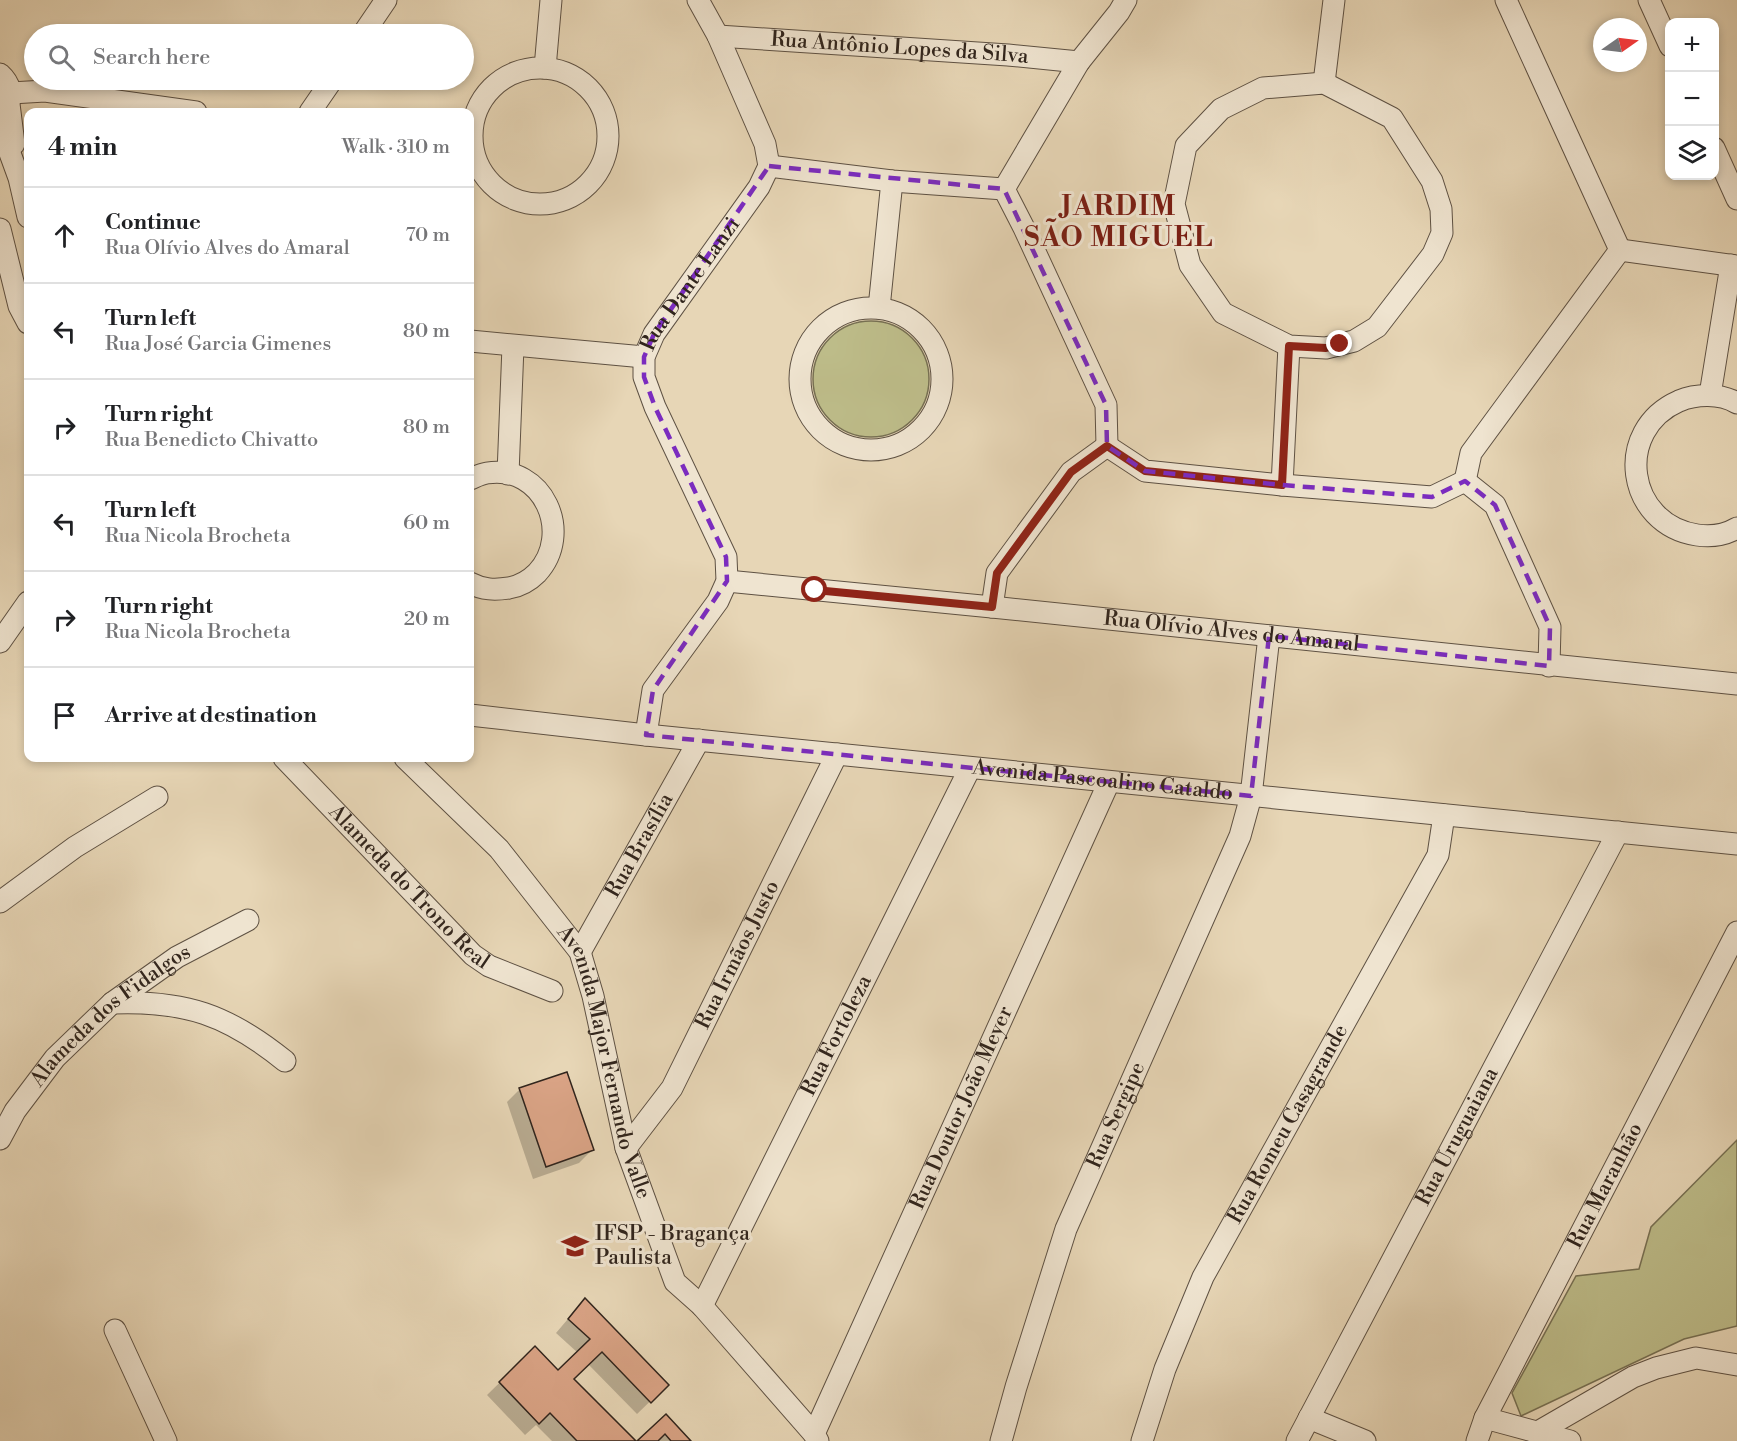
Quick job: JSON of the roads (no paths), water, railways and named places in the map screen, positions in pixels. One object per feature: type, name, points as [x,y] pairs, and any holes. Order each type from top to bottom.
[{"type":"street","points":[[370,24],[386,0]]},
{"type":"street","points":[[545,68],[551,0]]},
{"type":"street","points":[[698,0],[718,36],[765,144],[769,166],[892,181],[1004,189]]},
{"type":"street","points":[[1004,189],[1079,62],[1126,0]]},
{"type":"street","points":[[1324,83],[1334,0]]},
{"type":"street","points":[[1506,0],[1620,250]]},
{"type":"street","points":[[1649,0],[1665,35]]},
{"type":"street","name":"Rua Antônio Lopes da Silva","points":[[718,36],[1008,55],[1079,62]]},
{"type":"street","points":[[474,120],[486,94],[502,79],[523,70],[545,68],[567,73],[586,86],[600,104],[607,125],[607,148],[600,169],[586,187],[568,199],[546,205],[523,203],[502,194],[486,179],[474,153]]},
{"type":"street","points":[[0,74],[8,83],[6,104],[24,200]]},
{"type":"street","points":[[1324,83],[1392,118],[1432,181],[1441,209],[1442,233],[1433,254],[1377,327],[1354,341],[1326,348],[1289,346],[1223,313],[1190,265],[1174,204],[1186,146],[1221,109],[1263,88],[1324,83]]},
{"type":"street","points":[[313,108],[325,90]]},
{"type":"street","points":[[6,104],[45,91],[167,108]]},
{"type":"street","points":[[0,126],[19,178]]},
{"type":"street","points":[[1719,159],[1737,199]]},
{"type":"street","name":"Rua Dante Lanzi","points":[[727,581],[726,557],[655,407],[645,377],[644,357],[654,334],[759,187],[769,166]]},
{"type":"street","points":[[879,308],[892,181]]},
{"type":"street","points":[[1004,189],[1106,405],[1107,446]]},
{"type":"street","points":[[0,229],[19,306],[24,315]]},
{"type":"street","points":[[1620,250],[1734,265],[1710,395]]},
{"type":"street","points":[[1465,481],[1471,453],[1620,250]]},
{"type":"street","points":[[879,308],[901,314],[921,327],[934,346],[942,369],[941,392],[933,414],[919,432],[899,445],[876,450],[853,448],[831,438],[814,421],[804,400],[800,377],[805,354],[810,344],[816,334],[834,318],[855,309],[879,308]]},
{"type":"street","points":[[474,341],[644,357]]},
{"type":"street","points":[[508,474],[513,346]]},
{"type":"street","points":[[1282,485],[1289,346]]},
{"type":"street","points":[[1737,404],[1710,395],[1688,397],[1667,406],[1651,422],[1640,441],[1635,463],[1638,486],[1648,506],[1663,523],[1683,533],[1707,537],[1730,532],[1737,528]]},
{"type":"street","points":[[1107,446],[1145,471],[1282,485],[1432,497],[1465,481]]},
{"type":"street","points":[[992,607],[997,573],[1071,472],[1107,446]]},
{"type":"street","points":[[474,478],[488,473],[508,474],[526,481],[540,493],[550,509],[554,528],[552,547],[545,564],[531,578],[515,587],[496,590],[474,585]]},
{"type":"street","points":[[1465,481],[1496,505],[1550,627],[1550,666]]},
{"type":"street","points":[[646,735],[653,690],[718,601],[727,581]]},
{"type":"street","name":"Rua Olívio Alves do Amaral","points":[[727,581],[1737,684]]},
{"type":"street","points":[[0,642],[24,608]]},
{"type":"street","name":"Rua Sergipe","points":[[1001,1441],[1066,1229],[1240,836],[1251,796],[1269,636]]},
{"type":"street","name":"Avenida Pascoalino Cataldo","points":[[474,715],[970,768],[1737,844]]},
{"type":"street","name":"Rua Brasília","points":[[580,952],[699,740]]},
{"type":"street","name":"Rua Irmãos Justo","points":[[626,1148],[672,1088],[837,754]]},
{"type":"street","name":"Alameda do Trono Real","points":[[288,762],[472,955],[489,966],[552,991]]},
{"type":"street","name":"Avenida Major Fernando Valle","points":[[409,762],[499,849],[580,952],[593,996],[626,1148],[675,1282],[702,1306],[816,1437]]},
{"type":"street","name":"Rua Fortoleza","points":[[702,1306],[970,768]]},
{"type":"street","name":"Rua Doutor João Meyer","points":[[816,1437],[1109,782]]},
{"type":"street","points":[[0,903],[75,847],[157,797]]},
{"type":"street","name":"Rua Romeu Casagrande","points":[[1142,1441],[1165,1369],[1203,1277],[1438,855],[1444,815]]},
{"type":"street","name":"Rua Uruguaiana","points":[[1296,1441],[1618,832]]},
{"type":"street","name":"Alameda dos Fidalgos","points":[[0,1139],[15,1111],[55,1058],[112,1003],[177,957],[248,920]]},
{"type":"street","name":"Rua Maranhão","points":[[1477,1441],[1485,1418],[1737,932]]},
{"type":"street","points":[[112,1003],[144,1002],[175,1005],[205,1012],[261,1041],[285,1061]]},
{"type":"street","points":[[115,1330],[166,1441]]},
{"type":"street","points":[[1536,1433],[1633,1377],[1656,1368],[1696,1358],[1737,1365]]},
{"type":"street","points":[[1309,1418],[1365,1441]]},
{"type":"street","points":[[1485,1418],[1570,1441]]},
{"type":"place","name":"IFSP - Bragança Paulista","points":[[575,1246]]},
{"type":"district","name":"JARDIM SÃO MIGUEL","points":[[1119,222]]}]
